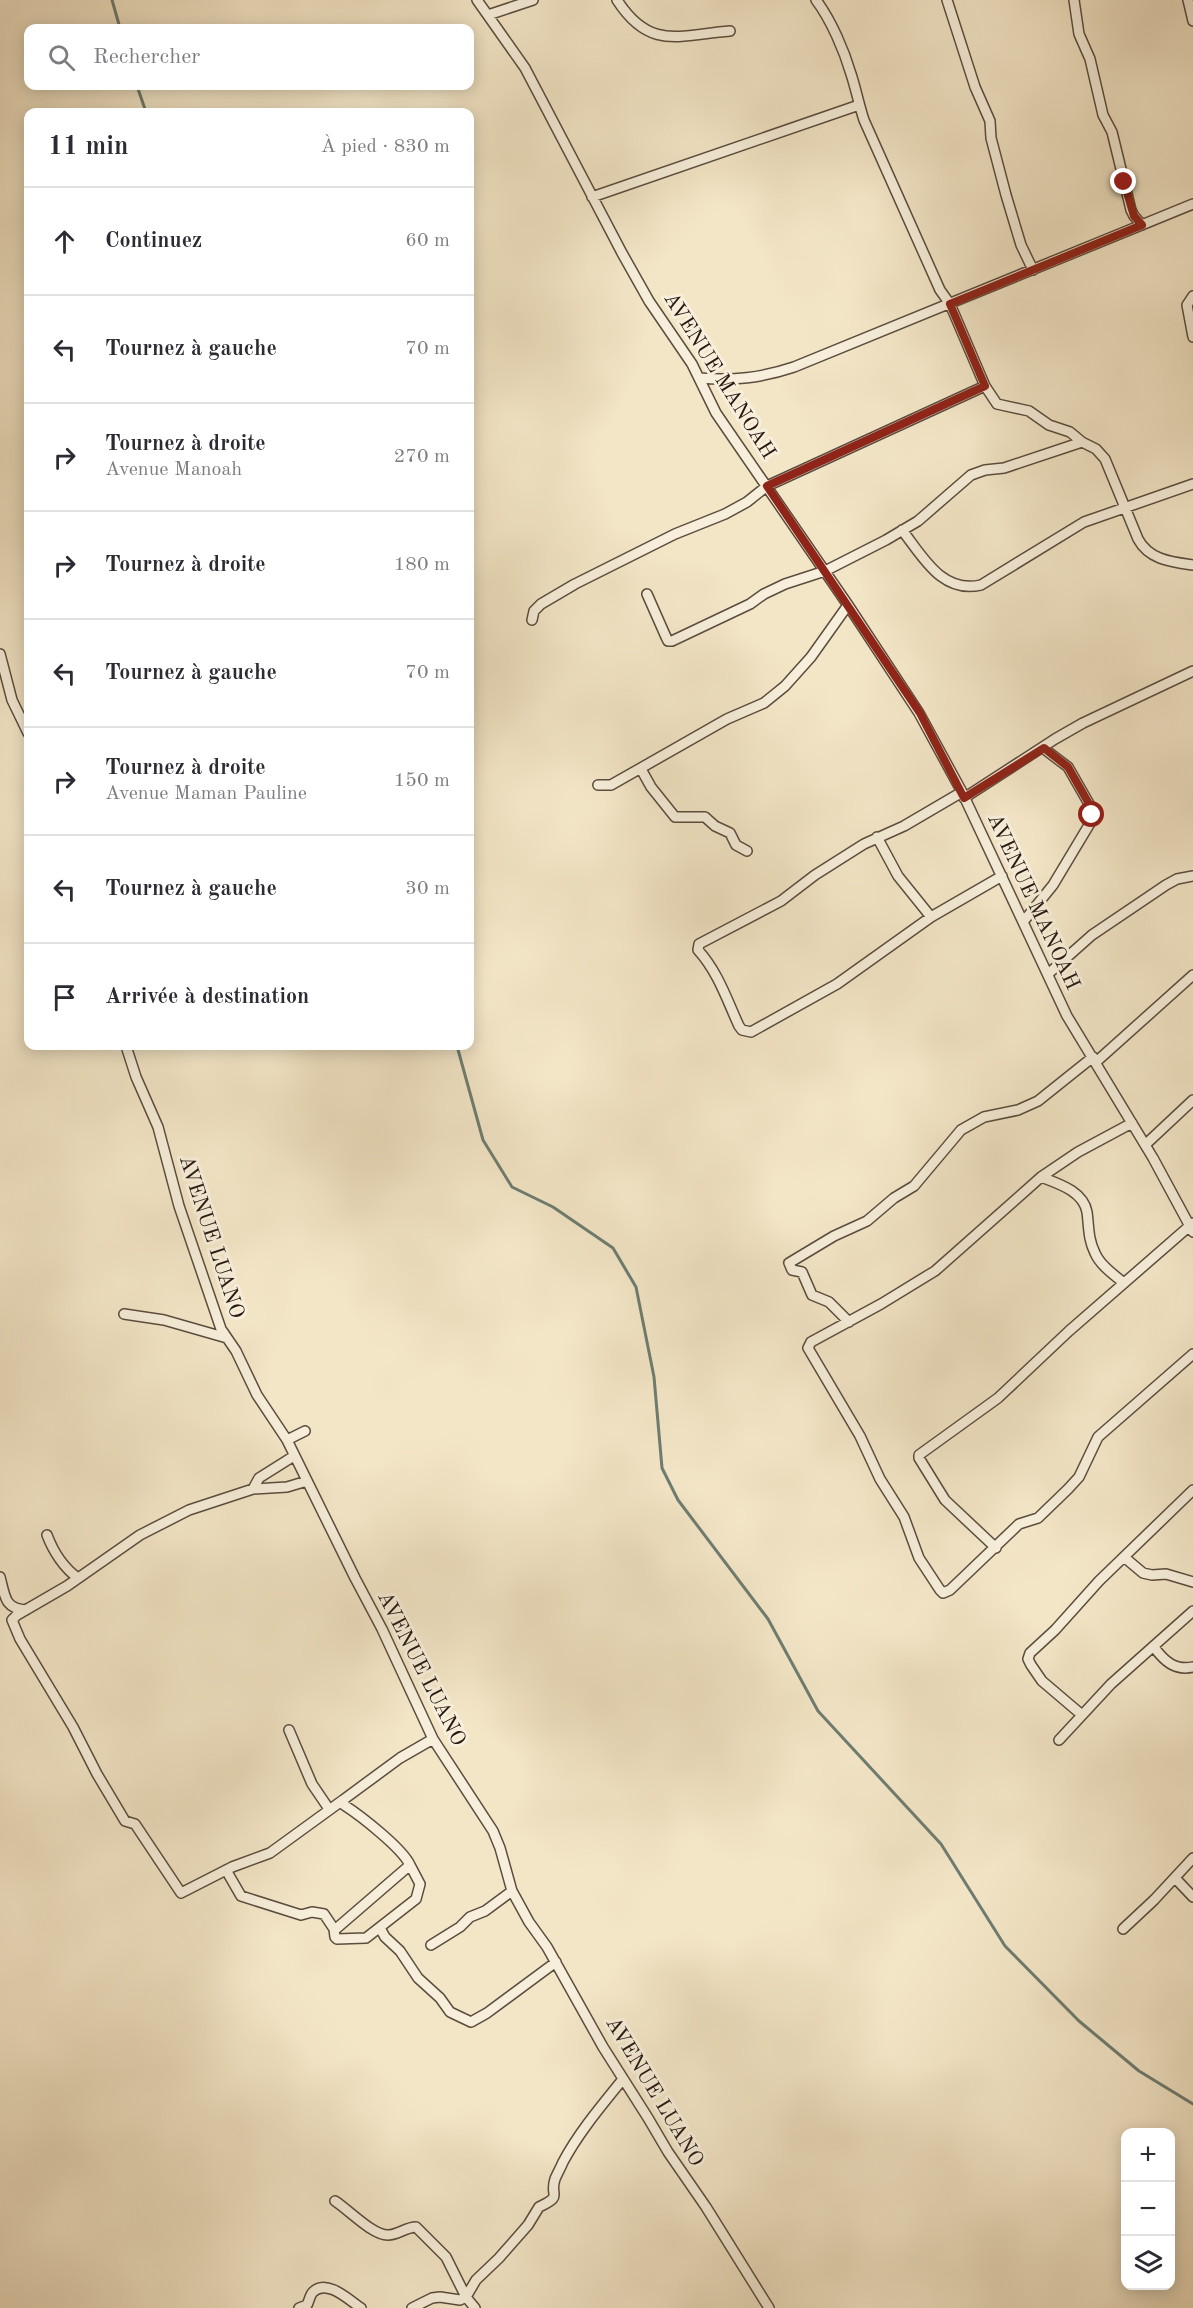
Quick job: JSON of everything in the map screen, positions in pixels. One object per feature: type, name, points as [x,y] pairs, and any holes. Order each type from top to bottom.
[{"type":"street","points":[[483,7],[533,0]]},
{"type":"street","points":[[617,0],[637,25],[658,35],[682,38],[702,33],[730,31]]},
{"type":"street","points":[[816,0],[839,43],[851,74],[859,105],[940,290],[950,304],[985,386],[997,404],[1029,411],[1052,426],[1070,432],[1082,442],[1096,449],[1102,454],[1127,508],[1138,539],[1146,552],[1178,563],[1193,565]]},
{"type":"street","points":[[947,0],[975,87],[990,121],[991,138],[1006,195],[1022,245],[1033,270]]},
{"type":"street","points":[[1074,0],[1079,34],[1090,59],[1103,115],[1112,132],[1131,210],[1142,225]]},
{"type":"street","points":[[1188,0],[1193,21]]},
{"type":"street","name":"AVENUE MANOAH","points":[[483,7],[525,69],[649,301],[699,378],[716,413],[849,604],[920,713],[963,795],[1068,1016],[1192,1227]]},
{"type":"street","points":[[592,197],[859,105]]},
{"type":"street","points":[[699,378],[727,381],[772,374],[1193,204]]},
{"type":"street","points":[[1193,296],[1187,305],[1193,337]]},
{"type":"street","points":[[532,620],[534,611],[541,604],[575,584],[675,534],[725,514],[747,502],[767,486],[985,386]]},
{"type":"street","points":[[647,594],[666,637],[670,641],[750,604],[785,584],[825,571],[902,530],[918,521],[970,475],[985,470],[1004,468],[1082,442]]},
{"type":"street","points":[[902,530],[930,567],[946,580],[964,588],[981,585],[1084,522],[1193,484]]},
{"type":"street","points":[[598,785],[611,784],[641,770],[727,719],[771,698],[816,652],[849,604]]},
{"type":"street","points":[[0,654],[12,700],[24,725]]},
{"type":"street","points":[[1002,876],[931,917],[837,984],[757,1030],[746,1032],[739,1026],[719,980],[710,964],[698,950],[698,946],[781,902],[830,865],[877,837],[904,826],[963,795],[1108,710],[1193,671]]},
{"type":"street","points":[[1023,922],[1053,885],[1092,820],[1092,809],[1068,767],[1044,748]]},
{"type":"street","points":[[641,770],[651,788],[675,817],[705,817],[715,826],[730,833],[736,845],[747,851]]},
{"type":"street","points":[[877,837],[898,876],[931,917]]},
{"type":"street","points":[[1048,974],[1092,935],[1166,885],[1177,879],[1193,876]]},
{"type":"street","points":[[849,1322],[829,1302],[812,1295],[802,1272],[792,1270],[789,1263],[834,1236],[867,1221],[894,1198],[914,1186],[961,1130],[984,1117],[1018,1110],[1038,1101],[1094,1059],[1193,975]]},
{"type":"street","name":"AVENUE LUANO","points":[[127,1050],[136,1077],[158,1127],[179,1206],[216,1315],[227,1338],[236,1351],[257,1395],[287,1440],[382,1629],[433,1739],[493,1831],[512,1891],[529,1922],[556,1962],[603,2047],[668,2152],[706,2207],[769,2308]]},
{"type":"street","points":[[1145,1145],[1193,1100]]},
{"type":"street","points":[[1132,1123],[1078,1152],[1041,1177],[935,1271],[811,1342],[808,1348],[860,1436],[880,1479],[904,1517],[924,1567],[943,1593],[950,1590],[1019,1524],[1038,1518],[1079,1477],[1098,1437],[1193,1354]]},
{"type":"street","points":[[1041,1177],[1066,1186],[1084,1201],[1088,1237],[1096,1256],[1124,1283]]},
{"type":"street","points":[[996,1548],[945,1500],[919,1455],[998,1398],[1124,1283],[1192,1227]]},
{"type":"street","points":[[124,1314],[164,1320],[227,1338]]},
{"type":"street","points":[[287,1440],[305,1431]]},
{"type":"street","points":[[253,1489],[259,1478],[294,1456]]},
{"type":"street","points":[[307,1481],[287,1487],[253,1489],[205,1504],[152,1528],[12,1620],[15,1630],[57,1704],[73,1727],[96,1774],[125,1821],[135,1824],[182,1893],[226,1870],[270,1853],[385,1768],[433,1739]]},
{"type":"street","points":[[1082,1715],[1042,1681],[1028,1659],[1030,1653],[1193,1490]]},
{"type":"street","points":[[47,1535],[52,1549],[70,1572],[78,1578]]},
{"type":"street","points":[[1124,1557],[1143,1573],[1166,1574],[1193,1582]]},
{"type":"street","points":[[0,1577],[10,1605],[15,1609],[26,1610]]},
{"type":"street","points":[[1059,1740],[1111,1684],[1193,1611]]},
{"type":"street","points":[[1154,1647],[1161,1657],[1174,1666],[1182,1669],[1193,1667]]},
{"type":"street","points":[[289,1730],[312,1784],[329,1809]]},
{"type":"street","points":[[226,1870],[241,1896],[301,1915],[312,1912],[324,1914],[334,1929],[335,1937],[341,1940],[352,1937],[366,1938],[416,1899],[420,1884],[405,1857],[380,1833],[344,1805],[343,1800]]},
{"type":"street","points":[[1123,1929],[1193,1858]]},
{"type":"street","points":[[334,1929],[410,1865]]},
{"type":"street","points":[[1174,1878],[1193,1896]]},
{"type":"street","points":[[431,1945],[512,1891]]},
{"type":"street","points":[[380,1928],[385,1937],[400,1951],[418,1978],[440,1998],[450,2012],[466,2021],[478,2019],[556,1962]]},
{"type":"street","points":[[412,2308],[432,2298],[460,2300],[466,2296],[476,2280],[500,2258],[539,2207],[549,2203],[553,2198],[556,2190],[555,2179],[564,2162],[623,2079]]},
{"type":"street","points":[[335,2200],[369,2228],[382,2234],[393,2234],[416,2227],[446,2257],[466,2296],[475,2308]]},
{"type":"street","points":[[299,2308],[307,2305],[312,2293],[317,2289],[326,2288],[339,2293],[361,2308]]},
{"type":"waterway","points":[[112,0],[119,24]]},
{"type":"waterway","points":[[138,90],[145,108]]},
{"type":"waterway","points":[[458,1050],[483,1140],[512,1187],[553,1207],[613,1248],[636,1287],[654,1377],[662,1468],[678,1500],[768,1619],[818,1711],[941,1844],[1005,1946],[1079,2021],[1139,2071],[1193,2104]]},
{"type":"route","points":[[1092,815],[1092,809],[1068,767],[1044,748],[964,798],[920,713],[849,604],[767,486],[985,386],[950,304],[1142,225],[1134,216],[1124,182]]}]
